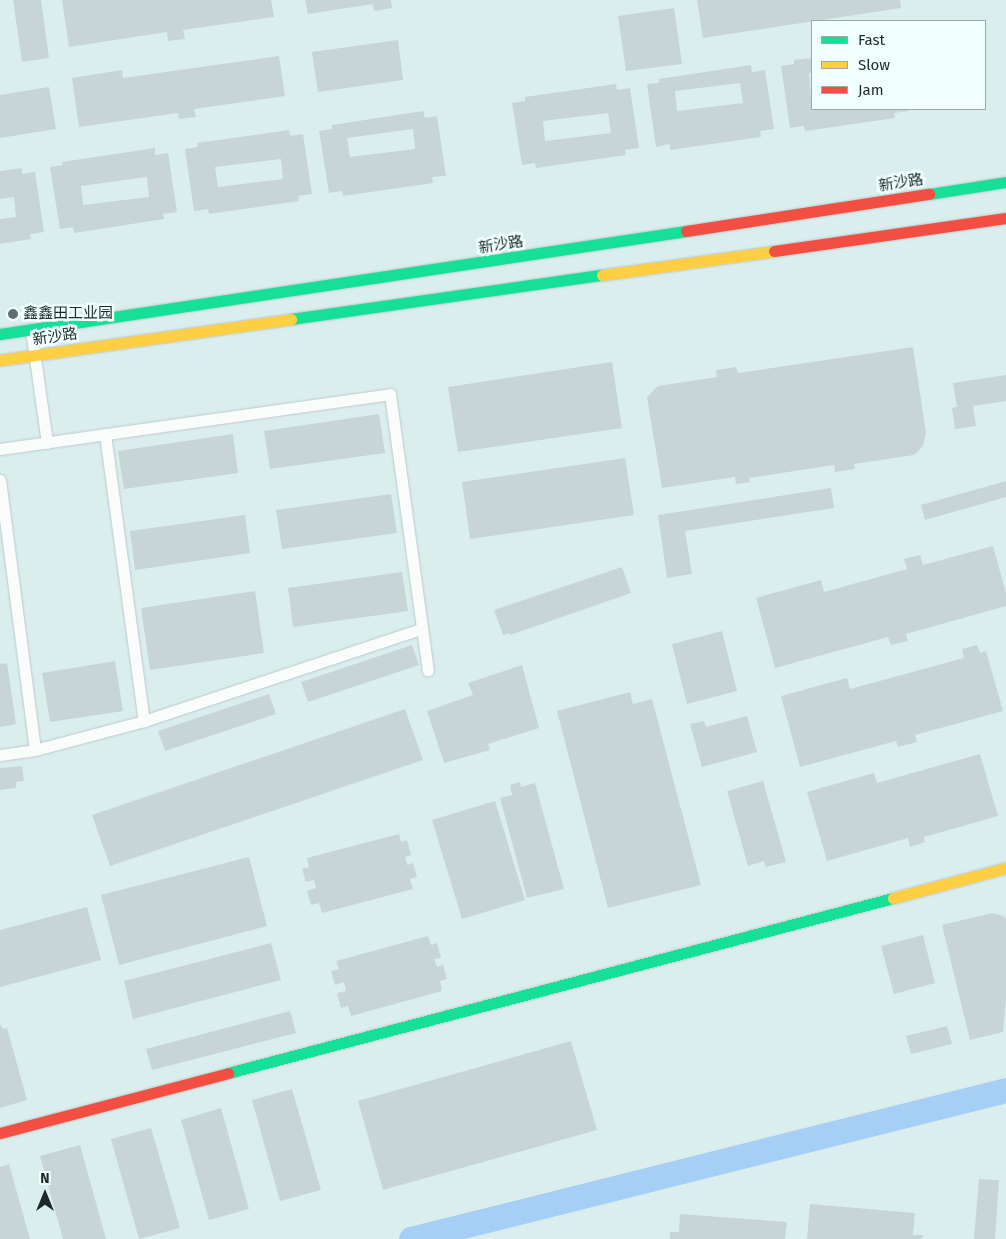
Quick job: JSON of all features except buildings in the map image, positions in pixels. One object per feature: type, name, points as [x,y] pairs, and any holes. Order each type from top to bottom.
[{"type":"main road","name":"新沙路","points":[[0,334],[463,266],[1006,182]]},
{"type":"main road","name":"新沙路","points":[[0,360],[1006,218]]},
{"type":"main road","points":[[0,1133],[1006,868]]},
{"type":"street","points":[[31,330],[47,443]]},
{"type":"street","points":[[0,449],[390,394],[428,670]]},
{"type":"street","points":[[105,434],[144,721]]},
{"type":"street","points":[[0,480],[35,750]]},
{"type":"street","points":[[0,755],[35,750],[144,721],[421,629]]},
{"type":"waterway","points":[[411,1239],[1006,1090]]},
{"type":"traffic: fast","points":[[929,194],[1006,182]]},
{"type":"traffic: fast","points":[[0,334],[686,231]]},
{"type":"traffic: fast","points":[[291,319],[602,275]]},
{"type":"traffic: fast","points":[[228,1073],[893,898]]},
{"type":"traffic: slow","points":[[602,275],[774,251]]},
{"type":"traffic: slow","points":[[0,360],[291,319]]},
{"type":"traffic: slow","points":[[893,898],[1006,868]]},
{"type":"traffic: jam","points":[[686,231],[929,194]]},
{"type":"traffic: jam","points":[[774,251],[1006,218]]},
{"type":"traffic: jam","points":[[0,1133],[228,1073]]},
{"type":"place","name":"鑫鑫田工业园","points":[[13,314]]}]
